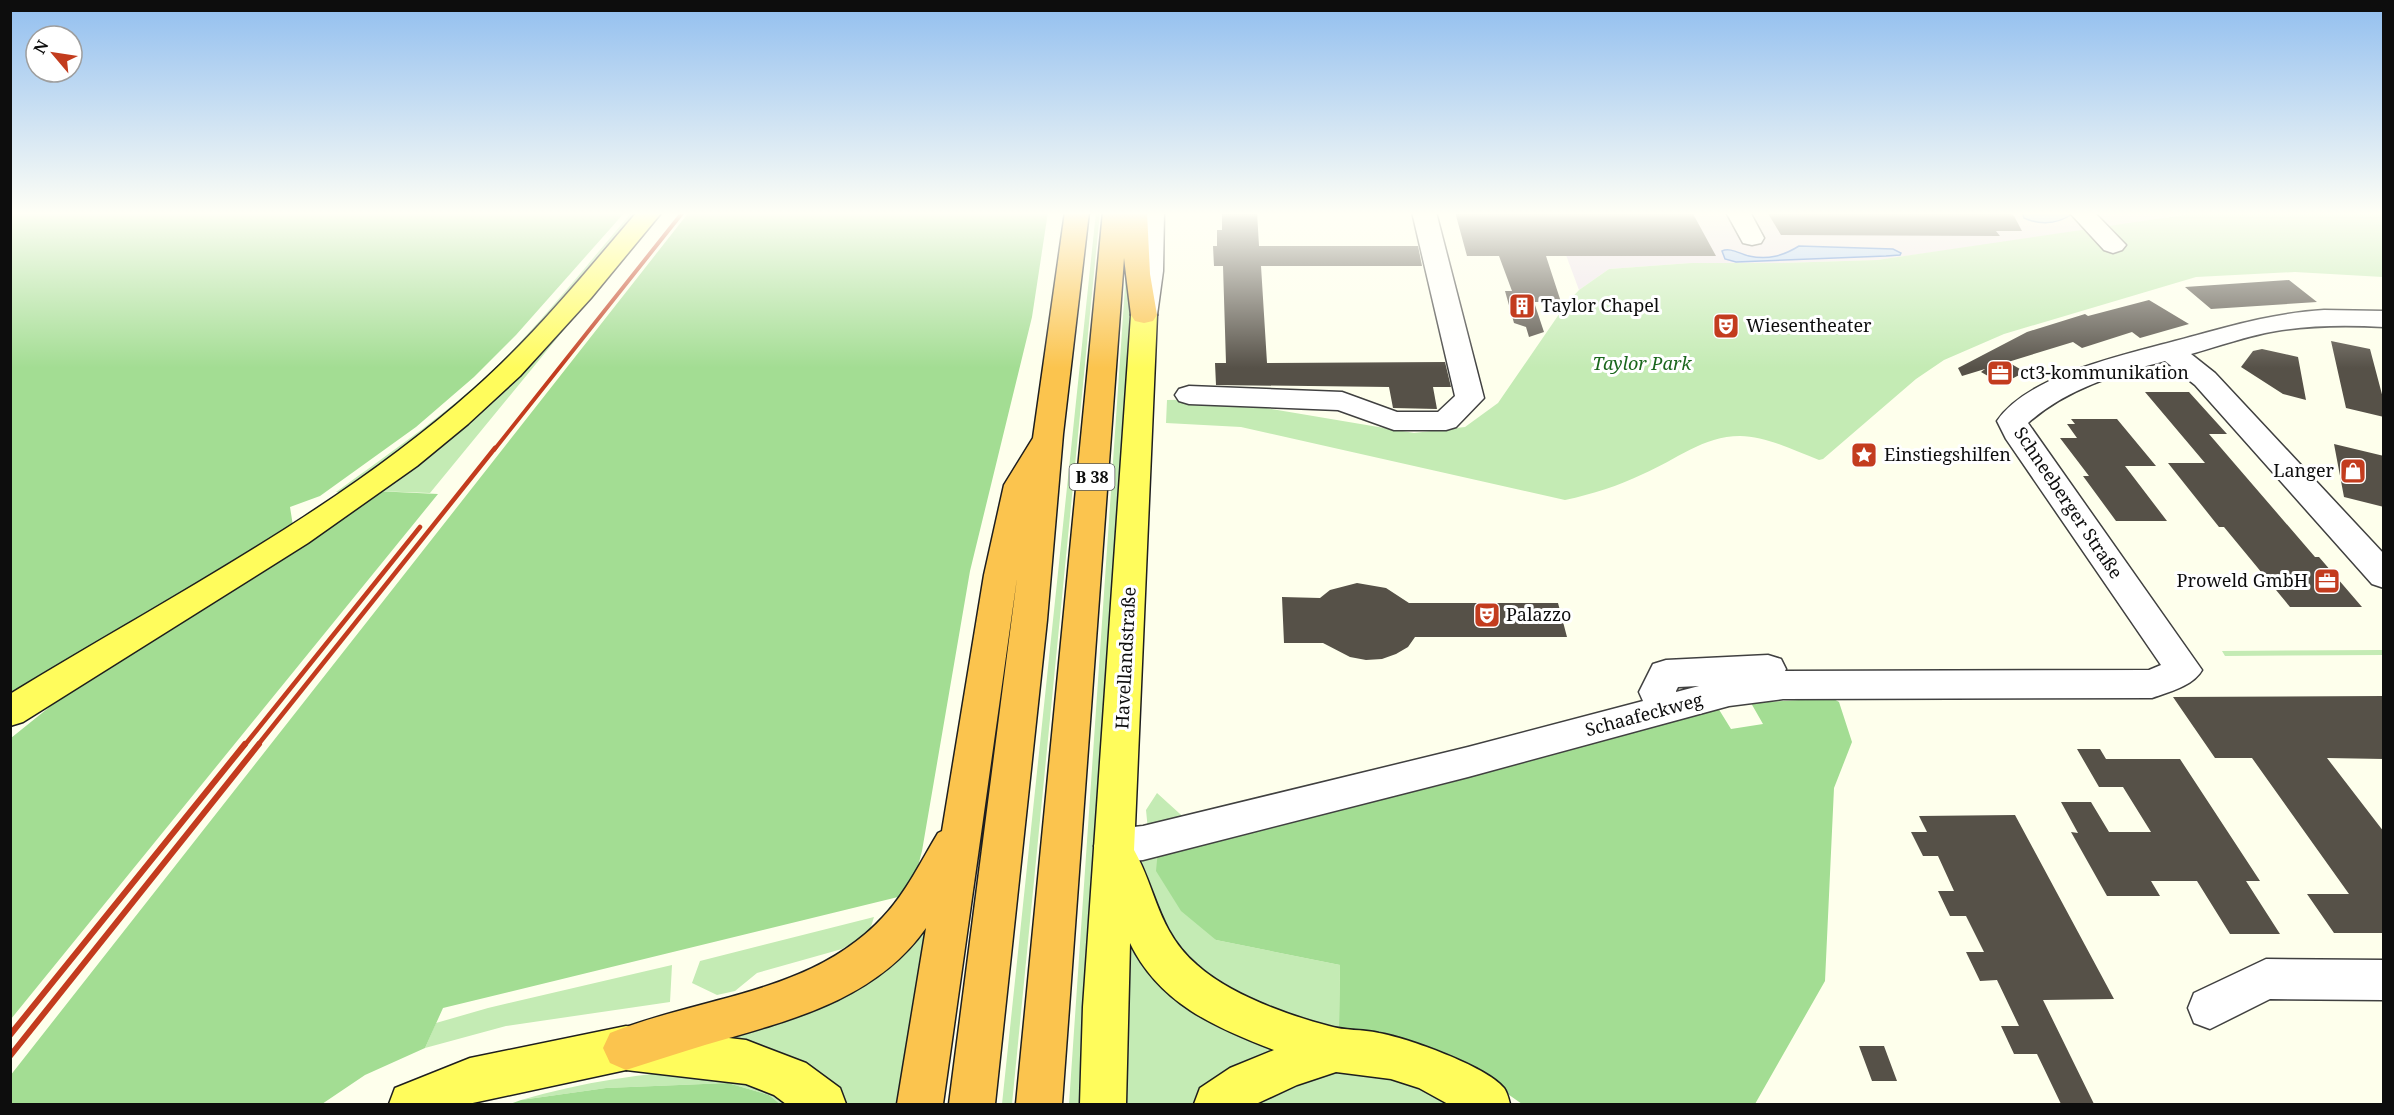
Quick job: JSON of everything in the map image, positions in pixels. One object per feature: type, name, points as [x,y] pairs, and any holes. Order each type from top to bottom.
[{"type":"highway","name":"B 38","points":[[972,1104],[1030,620],[1048,434],[1070,264]]},
{"type":"highway","name":"B 38","points":[[1039,1104],[1111,264]]},
{"type":"highway","points":[[1137,264],[1144,315]]},
{"type":"highway","points":[[920,1104],[1001,575],[1020,484],[1048,434]]},
{"type":"highway","points":[[626,1048],[764,1009],[830,984],[873,956],[899,931],[920,901],[962,828]]},
{"type":"main road","points":[[10,712],[306,528],[416,452],[511,370],[560,320],[607,264]]},
{"type":"main road","name":"Havellandstraße","points":[[1103,1104],[1114,846],[1144,315]]},
{"type":"main road","points":[[1114,846],[1139,918],[1155,948],[1181,979],[1203,997],[1226,1010],[1336,1050],[1376,1054],[1421,1066],[1455,1083],[1487,1104]]},
{"type":"main road","points":[[412,1104],[471,1081],[626,1048],[746,1062],[790,1079],[823,1104]]},
{"type":"main road","points":[[1218,1104],[1246,1084],[1291,1065],[1336,1050]]},
{"type":"street","name":"Havellandstraße","points":[[1144,315],[1150,264]]},
{"type":"street","points":[[1189,395],[1342,401],[1394,421],[1446,421],[1470,398],[1437,264]]},
{"type":"street","name":"Schneeberger Straße","points":[[2174,657],[2017,432],[2004,420],[2067,385],[2100,372],[2170,351],[2273,323],[2365,321]]},
{"type":"street","points":[[2170,351],[2205,379],[2384,576]]},
{"type":"street","name":"Schaafeckweg","points":[[1114,846],[1143,843],[1468,762],[1666,691],[1729,692],[1783,685],[2152,684],[2174,657]]},
{"type":"street","points":[[2210,1008],[2266,979],[2384,980]]},
{"type":"shaded area","points":[[1569,264],[1677,264],[1609,269],[1579,290]]},
{"type":"green space","points":[[11,264],[579,264],[516,335],[474,377],[416,427],[320,496],[290,507],[293,526],[11,698]]},
{"type":"green space","points":[[588,264],[596,264],[552,316],[442,421],[342,493],[336,492],[465,395],[505,358]]},
{"type":"green space","points":[[648,264],[1040,264],[1032,317],[970,571],[922,851],[912,889],[898,897],[443,1008],[425,1048],[365,1075],[322,1104],[11,1104],[10,1076]]},
{"type":"green space","points":[[1091,264],[1095,264],[1012,1104],[1002,1104]]},
{"type":"green space","name":"Taylor Park","points":[[1677,264],[2383,264],[2383,277],[2295,272],[2196,277],[2004,334],[1944,360],[1916,379],[1823,459],[1819,460],[1760,438],[1727,437],[1702,444],[1624,482],[1565,500],[1241,427],[1166,423],[1167,400],[1213,399],[1414,433],[1465,427],[1498,403],[1566,304],[1579,290],[1609,269]]},
{"type":"green space","points":[[613,270],[430,493],[375,491]]},
{"type":"green space","points":[[1126,272],[1132,297],[1083,1104],[1069,1104]]},
{"type":"green space","points":[[375,491],[438,494],[11,1019],[11,738],[83,680]]},
{"type":"green space","points":[[2383,650],[2383,655],[2225,656],[2222,651]]},
{"type":"green space","points":[[1832,698],[1839,702],[1852,742],[1834,788],[1825,981],[1755,1104],[1522,1104],[1465,1064],[1404,1041],[1339,1027],[1340,965],[1216,940],[1181,911],[1156,871],[1158,850],[1442,785],[1718,708],[1731,729],[1763,724],[1751,703]]},
{"type":"green space","points":[[1718,708],[1442,785],[1158,850],[1216,940],[1340,965],[1339,1027],[1445,1104],[1122,1104],[1128,939],[1145,845]]},
{"type":"green space","points":[[1157,793],[1190,823],[1148,830],[1146,810]]},
{"type":"green space","points":[[933,904],[936,924],[910,1104],[847,1104],[829,1084],[696,1037]]},
{"type":"green space","points":[[874,917],[869,933],[842,949],[757,973],[735,991],[717,995],[692,983],[700,961]]},
{"type":"green space","points":[[672,965],[670,1002],[506,1026],[425,1048],[436,1023],[488,1008]]},
{"type":"green space","points":[[708,1069],[803,1104],[780,1104],[769,1095],[728,1083],[606,1088],[521,1100],[614,1079]]},
{"type":"green space","points":[[728,1083],[769,1095],[780,1104],[510,1104],[521,1100],[606,1088]]},
{"type":"building","points":[[1214,264],[1422,264],[1422,266],[1261,266],[1267,363],[1445,362],[1451,387],[1433,387],[1437,409],[1393,408],[1389,387],[1216,385],[1215,363],[1226,363],[1223,266],[1214,266]]},
{"type":"building","points":[[1502,264],[1549,264],[1561,302],[1534,302],[1544,332],[1529,337],[1526,327],[1514,323],[1505,291],[1512,291]]},
{"type":"building","points":[[2289,280],[2317,302],[2211,309],[2185,287]]},
{"type":"building","points":[[2149,300],[2189,324],[2140,338],[2132,332],[2082,348],[2073,342],[2008,362],[2025,372],[2002,384],[1981,372],[1985,369],[1962,376],[1958,368],[2027,332],[2085,314],[2088,316]]},
{"type":"building","points":[[2331,341],[2370,349],[2384,402],[2384,417],[2346,408]]},
{"type":"building","points":[[2262,349],[2298,357],[2306,400],[2283,394],[2241,367],[2253,351]]},
{"type":"building","points":[[2145,392],[2189,392],[2227,434],[2209,434],[2315,557],[2319,557],[2362,607],[2290,607],[2224,527],[2219,527],[2168,463],[2205,463]]},
{"type":"building","points":[[2071,419],[2117,419],[2156,466],[2125,466],[2167,521],[2116,521],[2083,476],[2089,476],[2060,438],[2077,438],[2067,424],[2075,424]]},
{"type":"building","points":[[2334,444],[2384,456],[2384,507],[2344,497]]},
{"type":"building","points":[[1357,583],[1386,588],[1409,603],[1558,603],[1567,637],[1415,637],[1408,647],[1396,654],[1382,659],[1366,660],[1350,657],[1323,643],[1284,643],[1282,597],[1320,598],[1330,590]]},
{"type":"building","points":[[2384,696],[2384,759],[2327,758],[2384,832],[2384,933],[2334,933],[2307,894],[2349,894],[2252,758],[2215,758],[2173,697]]},
{"type":"building","points":[[2077,749],[2100,749],[2106,759],[2180,759],[2260,881],[2246,881],[2280,934],[2230,934],[2197,881],[2151,881],[2160,896],[2107,896],[2071,832],[2078,833],[2061,802],[2091,802],[2109,832],[2151,832],[2123,787],[2099,787]]},
{"type":"building","points":[[2015,815],[2114,999],[2043,1000],[2094,1104],[2061,1104],[2037,1054],[2014,1054],[2001,1026],[2019,1026],[1997,980],[1980,981],[1966,952],[1984,952],[1966,916],[1950,916],[1938,891],[1954,891],[1938,856],[1923,856],[1911,832],[1927,832],[1919,816]]},
{"type":"building","points":[[1859,1046],[1884,1046],[1897,1081],[1872,1081]]},
{"type":"railway","points":[[494,450],[642,264]]},
{"type":"railway","points":[[257,746],[495,448]]},
{"type":"railway","points":[[244,746],[420,527]]},
{"type":"railway","points":[[10,1035],[245,744]]},
{"type":"railway","points":[[10,1056],[259,744]]},
{"type":"place","name":"Taylor Chapel","points":[[1522,306]]},
{"type":"place","name":"Wiesentheater","points":[[1726,326]]},
{"type":"place","name":"ct3-kommunikation","points":[[2000,373]]},
{"type":"place","name":"Einstiegshilfen","points":[[1864,455]]},
{"type":"place","name":"Langer","points":[[2353,471]]},
{"type":"place","name":"Proweld GmbH","points":[[2327,581]]},
{"type":"place","name":"Palazzo","points":[[1487,615]]}]
